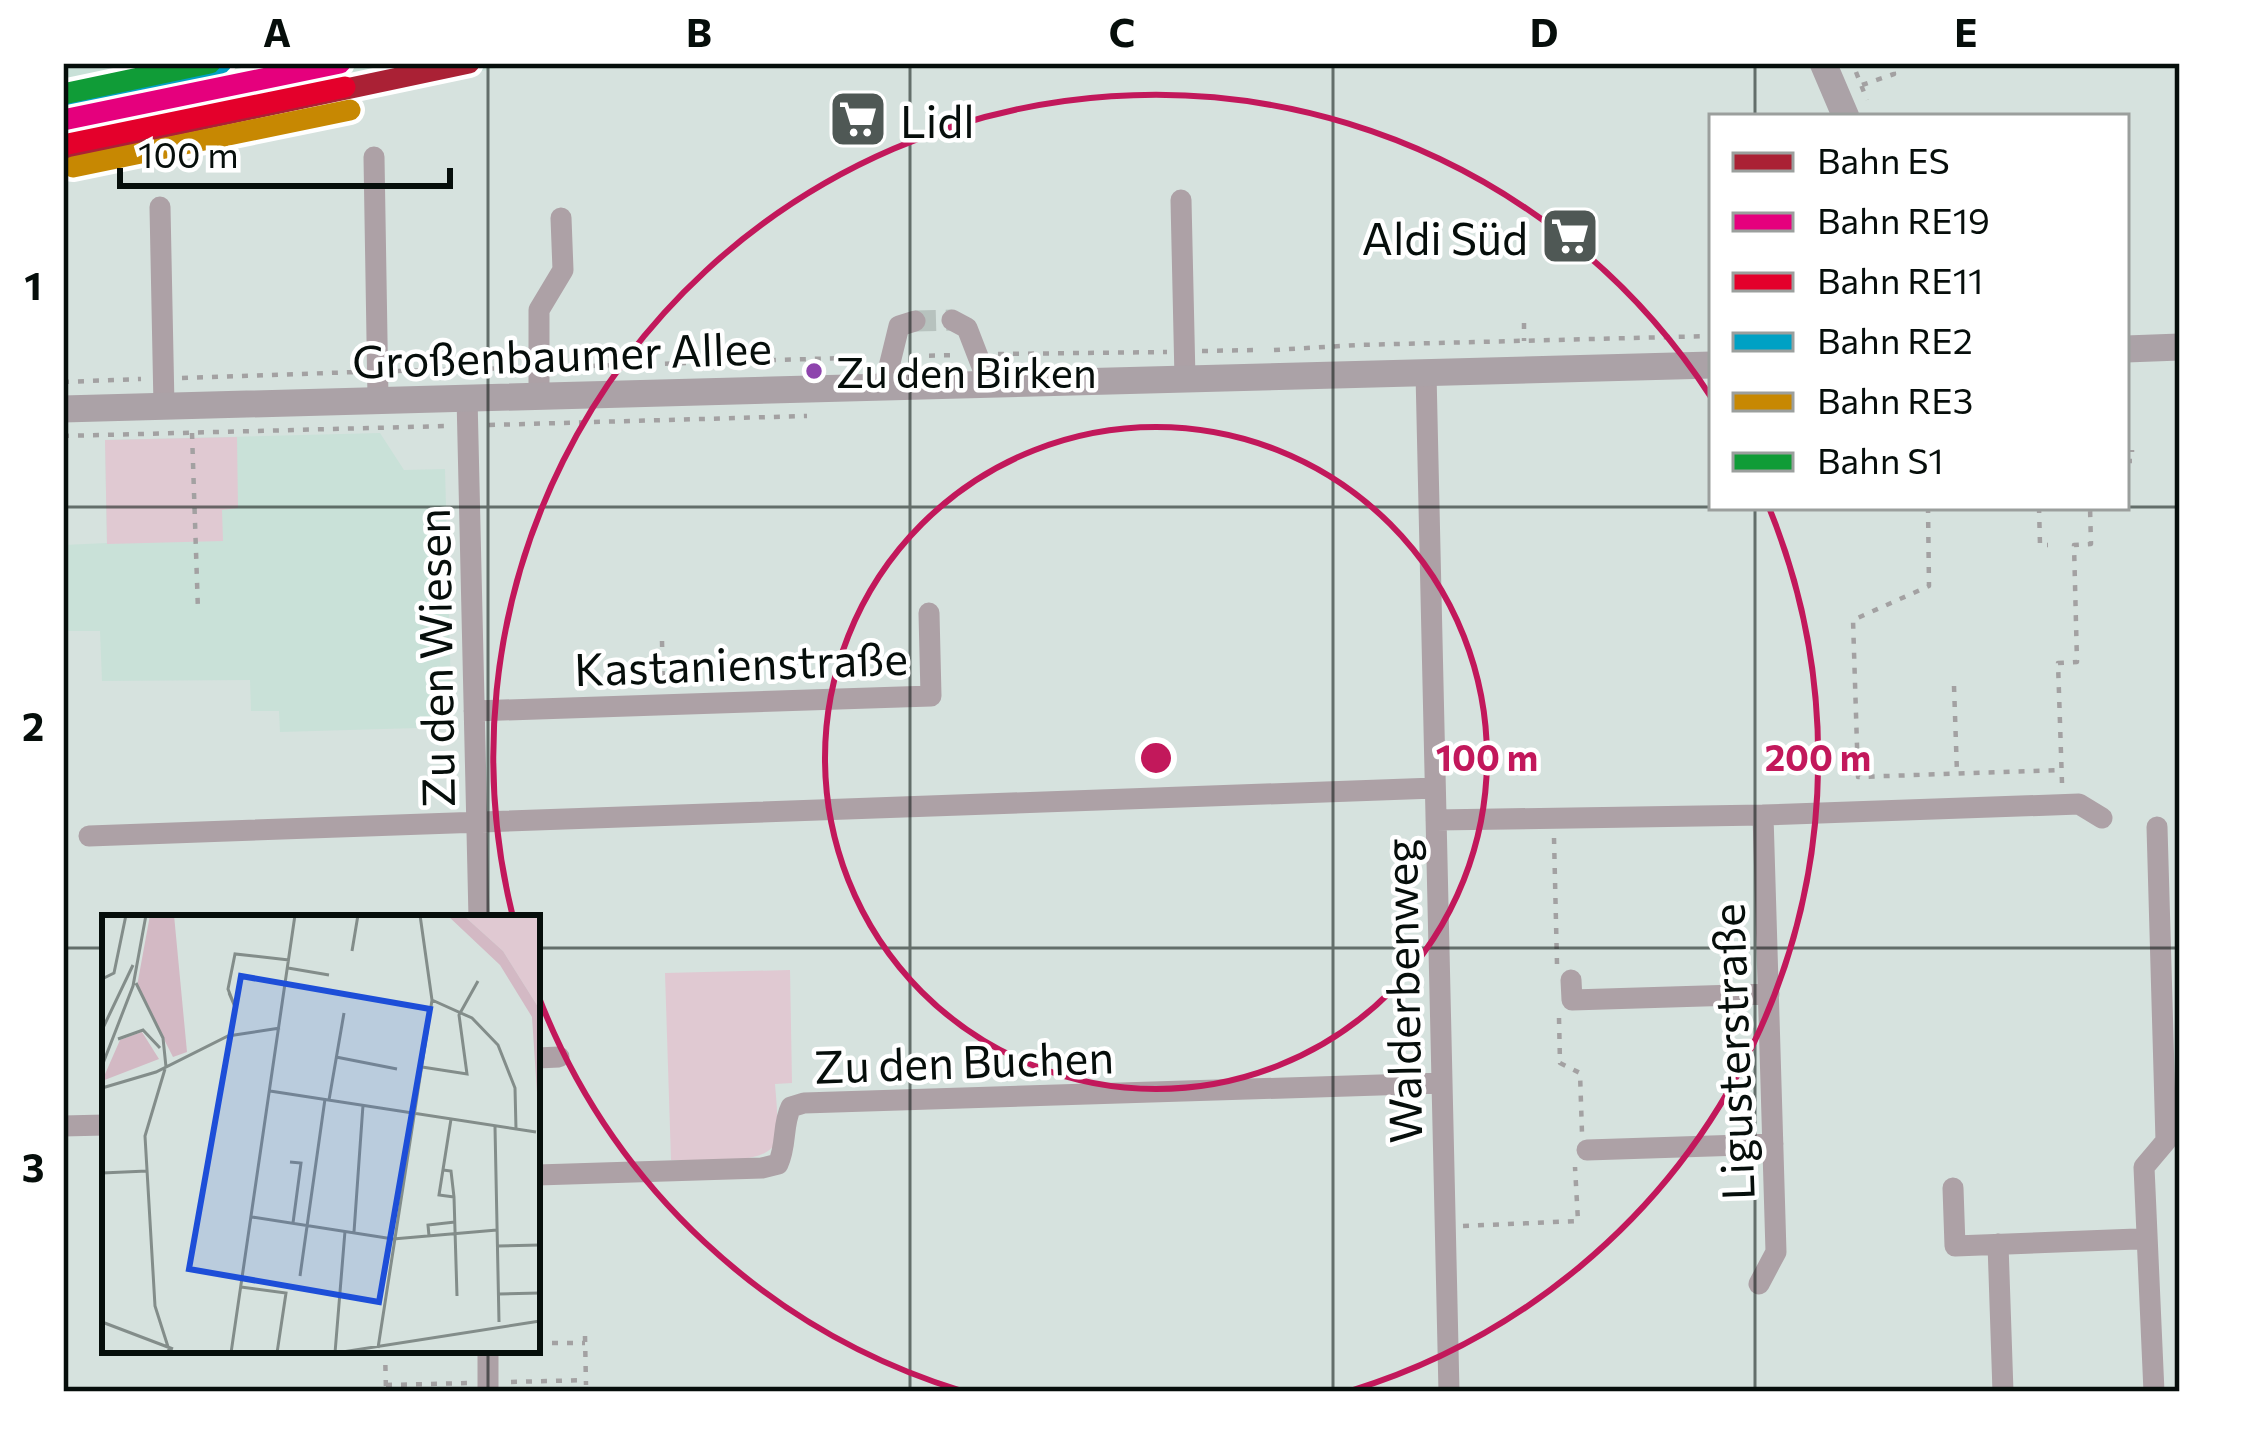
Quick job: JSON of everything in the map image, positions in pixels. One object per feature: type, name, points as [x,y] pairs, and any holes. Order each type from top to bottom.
[{"type":"main road","points":[[1822,63],[1845,114]]},
{"type":"main road","points":[[2129,349],[2180,347]]},
{"type":"main road","name":"Großenbaumer Allee","points":[[63,409],[1709,365]]},
{"type":"street","points":[[374,157],[378,400]]},
{"type":"street","points":[[1180,200],[1185,379]]},
{"type":"street","points":[[160,207],[164,406]]},
{"type":"street","points":[[539,395],[538,310],[563,270],[561,218]]},
{"type":"street","points":[[952,320],[968,328],[984,384]]},
{"type":"street","points":[[887,386],[899,326],[914,321]]},
{"type":"street","name":"Walderbenweg","points":[[1426,373],[1449,1392]]},
{"type":"street","name":"Zu den Wiesen","points":[[467,397],[478,915]]},
{"type":"street","name":"Kastanienstraße","points":[[474,711],[931,696],[928,613]]},
{"type":"street","points":[[89,836],[1435,788]]},
{"type":"street","points":[[1436,820],[2079,804],[2102,818]]},
{"type":"street","name":"Ligusterstraße","points":[[1759,1284],[1776,1252],[1763,814]]},
{"type":"street","points":[[2154,1392],[2144,1168],[2166,1141],[2157,827]]},
{"type":"street","points":[[1567,993],[1769,994]]},
{"type":"street","name":"Zu den Buchen","points":[[540,1175],[778,1164],[785,1149],[786,1118],[791,1107],[804,1102],[1442,1083]]},
{"type":"street","points":[[63,1126],[102,1125]]},
{"type":"street","points":[[1585,1150],[1773,1144]]},
{"type":"street","points":[[1953,1188],[1954,1246],[2137,1239]]},
{"type":"street","points":[[1998,1244],[2003,1392]]},
{"type":"street","points":[[488,1353],[488,1392]]},
{"type":"path","points":[[1862,85],[1894,74],[1892,63]]},
{"type":"path","points":[[1524,323],[1524,341]]},
{"type":"path","points":[[192,433],[198,611]]},
{"type":"path","points":[[2129,461],[2132,450]]},
{"type":"path","points":[[1928,510],[1929,586],[1853,620],[1858,777],[2061,770],[2058,663],[2078,662],[2072,545],[2091,544],[2090,510]]},
{"type":"path","points":[[2039,510],[2040,545],[2048,545]]},
{"type":"path","points":[[662,641],[664,705]]},
{"type":"path","points":[[1954,686],[1957,773]]},
{"type":"path","points":[[1445,1227],[1578,1221],[1575,1157],[1585,1150],[1580,1073],[1560,1064],[1567,993],[1553,818]]},
{"type":"path","points":[[540,1343],[585,1339],[586,1385]]},
{"type":"path","points":[[385,1353],[386,1391]]},
{"type":"shaded area","points":[[63,63],[519,63],[63,162]]},
{"type":"shaded area","points":[[380,433],[404,470],[445,469],[452,727],[280,732],[279,711],[251,711],[250,680],[102,681],[100,631],[63,631],[63,545],[107,543],[105,440]]},
{"type":"shaded area","points":[[237,437],[238,508],[222,510],[223,541],[107,544],[105,440]]},
{"type":"shaded area","points":[[790,970],[792,1083],[775,1084],[775,1143],[769,1151],[744,1159],[671,1160],[665,973]]},
{"type":"tunnel","points":[[915,321],[952,320]]},
{"type":"rail line","name":"S1","points":[[63,94],[210,63]]},
{"type":"rail line","name":"RE2","points":[[63,95],[221,63]]},
{"type":"rail line","name":"RE19","points":[[63,120],[340,63]]},
{"type":"rail line","name":"ES","points":[[63,149],[469,63]]},
{"type":"rail line","name":"RE11","points":[[68,144],[345,87]]},
{"type":"rail line","name":"RE3","points":[[73,167],[350,110]]},
{"type":"place","name":"Lidl","points":[[858,119]]},
{"type":"place","name":"Aldi Süd","points":[[1570,236]]},
{"type":"place","name":"Zu den Birken","points":[[814,371]]}]
